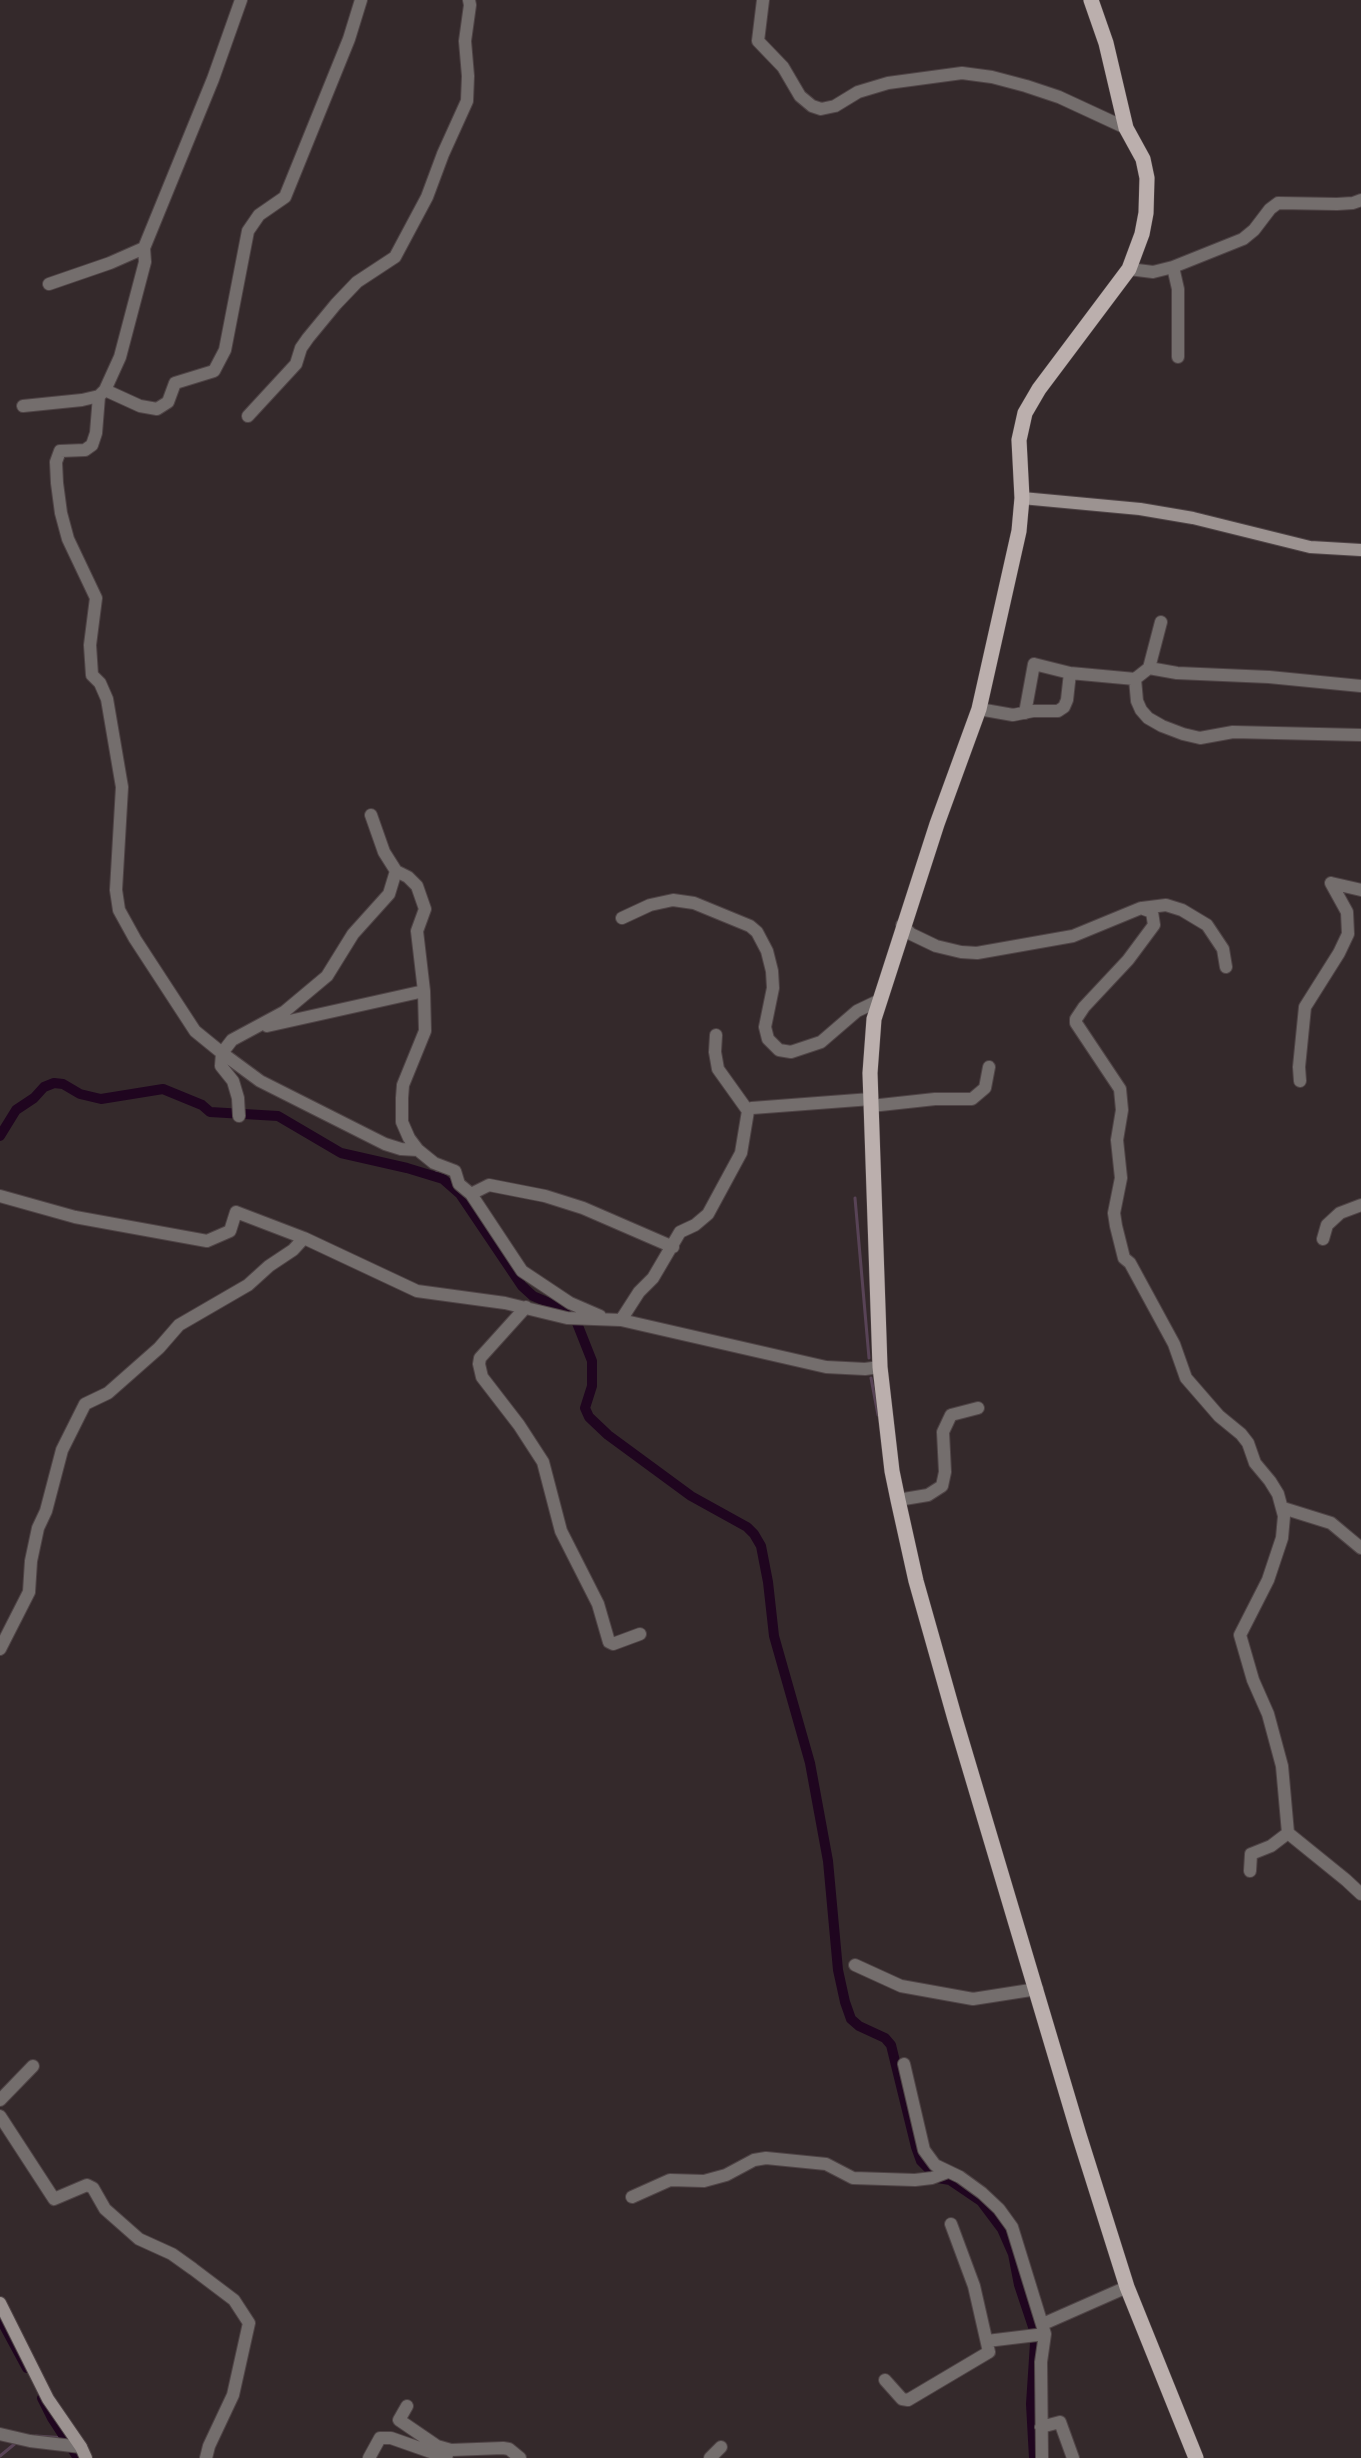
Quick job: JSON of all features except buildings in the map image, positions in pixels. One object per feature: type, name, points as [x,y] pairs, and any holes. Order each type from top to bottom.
[{"type":"main road","points":[[1091,0],[1106,43],[1126,128],[1143,159],[1148,191],[1142,234],[1129,269],[1039,389],[1024,413],[1019,440],[1022,498],[1019,531],[980,709],[902,925],[874,1019],[871,1102],[880,1367],[892,1471],[898,1500],[916,1581],[955,1719],[1079,2135],[1127,2287],[1196,2458]]},
{"type":"street","points":[[241,0],[213,79],[144,248],[145,262],[120,357],[102,393],[92,445],[85,450],[60,451],[56,462],[61,513],[68,539],[96,598],[90,645],[92,675],[100,683],[107,699],[122,787],[116,890],[119,910],[141,949],[195,1031],[222,1053],[260,1081],[385,1144],[401,1149],[418,1150]]},
{"type":"street","points":[[23,406],[82,400],[102,393],[140,406],[157,409],[168,402],[175,383],[214,371],[225,350],[248,231],[259,215],[285,197],[349,39],[361,0]]},
{"type":"street","points":[[248,416],[296,364],[301,348],[336,304],[357,282],[395,257],[427,197],[467,101],[468,76],[465,41],[469,0]]},
{"type":"street","points":[[763,0],[758,41],[783,67],[800,96],[821,110],[835,106],[858,92],[888,83],[962,73],[992,77],[1048,93],[1126,128]]},
{"type":"street","points":[[1129,269],[1153,272],[1173,267],[1243,239],[1254,230],[1269,209],[1278,203],[1337,204],[1361,200]]},
{"type":"street","points":[[49,284],[110,263],[144,248]]},
{"type":"street","points":[[1173,267],[1178,289],[1178,357]]},
{"type":"street","points":[[1022,498],[1193,518],[1310,547],[1361,550]]},
{"type":"street","points":[[1025,713],[1034,664],[1070,673],[1135,679],[1149,668],[1161,622]]},
{"type":"street","points":[[1149,668],[1177,674],[1269,677],[1361,686]]},
{"type":"street","points":[[980,709],[1013,715],[1033,711],[1058,711],[1064,707],[1067,700],[1070,673]]},
{"type":"street","points":[[1135,679],[1137,701],[1141,710],[1148,718],[1161,726],[1183,734],[1200,738],[1233,732],[1361,735]]},
{"type":"street","points":[[371,815],[384,852],[396,872],[408,877],[417,886],[425,909],[417,931],[424,991],[425,1031],[403,1085],[402,1122],[409,1138],[418,1150],[437,1164],[455,1171],[459,1184],[471,1194],[522,1271],[570,1303],[616,1320],[826,1367],[865,1369],[880,1367]]},
{"type":"street","points":[[239,1112],[233,1081],[221,1066],[222,1053],[232,1040],[284,1012],[327,976],[353,934],[389,894],[396,872]]},
{"type":"street","points":[[1300,1082],[1301,1034],[1305,1007],[1339,953],[1348,934],[1347,912],[1331,884],[1361,890]]},
{"type":"street","points":[[622,918],[650,905],[673,900],[694,903],[750,926],[767,951],[772,970],[773,988],[765,1027],[768,1039],[779,1050],[791,1052],[821,1042],[857,1011],[880,1000]]},
{"type":"street","points":[[902,925],[911,934],[936,946],[977,953],[1073,936],[1141,908],[1167,905],[1182,910],[1207,925],[1223,949],[1226,967]]},
{"type":"street","points":[[1141,908],[1152,912],[1154,925],[1128,960],[1084,1007],[1076,1019],[1076,1023],[1120,1089],[1122,1110],[1117,1140],[1121,1178],[1114,1213],[1116,1226],[1124,1258],[1130,1263],[1174,1344],[1186,1378],[1204,1400],[1248,1443],[1255,1463],[1270,1481],[1283,1508],[1282,1538],[1276,1558],[1240,1635],[1253,1680],[1268,1714],[1282,1766],[1288,1833],[1361,1894]]},
{"type":"street","points":[[251,1030],[424,991]]},
{"type":"street","points":[[616,1320],[653,1278],[680,1232],[695,1225],[708,1214],[741,1153],[748,1111],[718,1069],[715,1052],[716,1035]]},
{"type":"street","points":[[748,1111],[752,1108],[972,1099],[985,1088],[989,1067]]},
{"type":"street","points":[[471,1194],[489,1185],[545,1196],[583,1208],[673,1247]]},
{"type":"street","points":[[0,1196],[75,1217],[207,1241],[230,1231],[236,1212],[304,1238],[417,1291],[526,1307],[567,1318],[616,1320]]},
{"type":"street","points":[[1323,1239],[1327,1225],[1340,1213],[1361,1205]]},
{"type":"street","points":[[0,1649],[29,1592],[38,1528],[46,1511],[62,1450],[85,1404],[108,1393],[159,1348],[179,1324],[248,1285],[304,1238]]},
{"type":"street","points":[[526,1307],[484,1353],[479,1364],[482,1377],[519,1425],[543,1462],[561,1531],[598,1604],[609,1642],[613,1644],[640,1634]]},
{"type":"street","points":[[898,1500],[928,1495],[942,1486],[945,1472],[943,1432],[951,1415],[978,1408]]},
{"type":"street","points":[[1283,1508],[1331,1523],[1361,1548]]},
{"type":"street","points":[[1250,1871],[1251,1854],[1270,1846],[1288,1833]]},
{"type":"street","points":[[855,1965],[901,1986],[973,1999],[1037,1989]]},
{"type":"street","points":[[904,2064],[924,2150],[941,2175]]},
{"type":"street","points":[[0,2100],[33,2066]]},
{"type":"street","points":[[0,2116],[54,2199],[87,2185],[93,2188],[105,2209],[139,2239],[172,2254],[202,2275],[234,2300],[249,2323],[233,2395],[209,2446],[206,2458]]},
{"type":"street","points":[[632,2197],[670,2180],[704,2181],[726,2175],[754,2160],[766,2157],[826,2164],[853,2178],[941,2175],[960,2177],[999,2209],[1012,2227],[1039,2331],[1042,2458]]},
{"type":"street","points":[[885,2380],[902,2399],[908,2400],[989,2352],[974,2286],[951,2224]]},
{"type":"street","points":[[987,2341],[1039,2331],[1127,2287]]},
{"type":"street","points":[[0,2303],[48,2399],[78,2449]]},
{"type":"street","points":[[406,2406],[399,2420],[437,2446],[451,2450],[503,2448],[509,2449],[520,2458]]},
{"type":"street","points":[[1041,2427],[1060,2422],[1073,2458]]},
{"type":"street","points":[[0,2434],[78,2449]]},
{"type":"street","points":[[369,2458],[380,2438],[391,2438],[430,2452],[466,2458]]},
{"type":"street","points":[[710,2458],[721,2447]]},
{"type":"waterway","points":[[0,1136],[16,1110],[34,1098],[44,1087],[54,1083],[63,1084],[80,1094],[101,1099],[163,1089],[202,1105],[210,1112],[278,1116],[341,1153],[443,1179],[460,1194],[522,1286],[533,1296],[573,1313],[592,1361],[592,1386],[585,1408],[589,1417],[608,1435],[691,1496],[747,1527],[754,1534],[761,1546],[774,1636],[810,1763],[828,1861],[838,1970],[845,2002],[851,2019],[859,2026],[885,2038],[891,2045],[921,2161],[938,2178],[950,2180],[981,2201],[1002,2229],[1013,2254],[1019,2285],[1034,2330],[1031,2404],[1034,2458]]},
{"type":"waterway","points":[[436,1175],[437,1167]]},
{"type":"waterway","points":[[855,1198],[869,1358]]},
{"type":"waterway","points":[[871,1378],[878,1415]]},
{"type":"waterway","points":[[0,2318],[27,2368]]},
{"type":"waterway","points":[[42,2398],[78,2458]]},
{"type":"waterway","points":[[36,2436],[67,2438]]},
{"type":"waterway","points":[[0,2456],[17,2442]]}]
